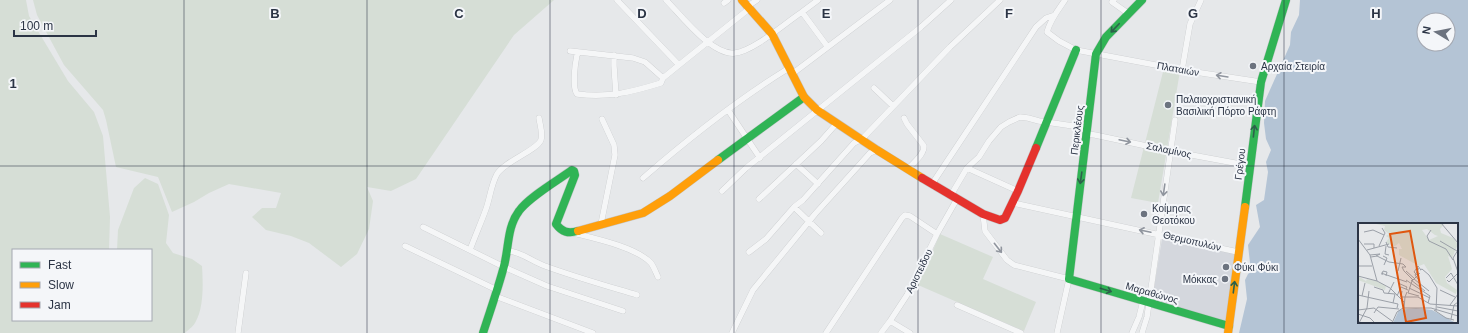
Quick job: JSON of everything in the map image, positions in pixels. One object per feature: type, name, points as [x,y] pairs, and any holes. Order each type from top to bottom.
[{"type":"street","points":[[617,0],[678,65]]},
{"type":"street","points":[[666,0],[707,42],[725,53],[735,53],[748,48],[772,34],[818,0]]},
{"type":"street","points":[[579,52],[577,55],[575,86],[575,91],[577,94],[598,96],[628,93],[661,83],[663,78],[707,42],[747,5],[757,0]]},
{"type":"street","points":[[644,178],[680,146],[755,88],[790,71],[890,0]]},
{"type":"street","points":[[722,191],[746,168],[920,27],[951,0]]},
{"type":"street","points":[[750,252],[766,239],[854,143],[862,139],[950,47],[1000,0]]},
{"type":"street","points":[[932,184],[1036,27],[1046,18],[1055,15],[1065,0]]},
{"type":"street","name":"Περικλέους","points":[[1069,279],[1075,217],[1096,54],[1106,37],[1142,0]]},
{"type":"street","points":[[1182,70],[1190,24],[1201,0]]},
{"type":"street","name":"Γρέγου","points":[[1229,329],[1261,82],[1286,0]]},
{"type":"street","points":[[1112,1],[1129,14]]},
{"type":"street","points":[[747,5],[772,34],[804,97],[817,110],[932,184],[983,214],[1000,220],[1005,218],[1013,203],[1076,50]]},
{"type":"street","points":[[802,12],[827,46]]},
{"type":"street","name":"Πλαταιών","points":[[1055,15],[1048,27],[1047,32],[1059,41],[1076,50],[1182,70],[1261,82]]},
{"type":"street","points":[[570,51],[632,58],[645,62],[663,78]]},
{"type":"street","points":[[614,55],[616,95]]},
{"type":"street","points":[[874,88],[893,106]]},
{"type":"street","points":[[570,233],[643,213],[670,196],[804,97]]},
{"type":"street","points":[[728,110],[760,158]]},
{"type":"street","name":"Αριστείδου","points":[[881,333],[907,295],[967,168],[979,157],[989,141],[1001,127],[1020,117],[1046,122]]},
{"type":"street","points":[[470,250],[498,173],[503,167],[526,153],[540,141],[542,134],[539,118]]},
{"type":"street","points":[[904,118],[924,146],[924,150],[920,156],[908,169]]},
{"type":"street","points":[[601,224],[616,155],[614,145],[602,119]]},
{"type":"street","points":[[1142,333],[1147,317],[1146,302],[1175,120]]},
{"type":"street","name":"Σαλαμίνος","points":[[1046,122],[1087,131],[1095,135],[1251,166]]},
{"type":"street","points":[[759,199],[837,123]]},
{"type":"street","points":[[732,333],[753,290],[809,221],[870,153],[877,150]]},
{"type":"street","points":[[796,164],[818,184]]},
{"type":"street","points":[[967,168],[1018,191]]},
{"type":"street","points":[[483,333],[504,267],[508,251],[509,232],[518,212],[525,204],[572,170],[574,171],[575,175],[556,224],[564,232],[618,246],[642,256],[651,263],[658,277]]},
{"type":"street","name":"Θερμοπυλών","points":[[1013,203],[1238,252]]},
{"type":"street","points":[[794,208],[821,233]]},
{"type":"street","points":[[983,214],[985,231],[1007,260],[1014,265],[1069,279],[1057,333]]},
{"type":"street","points":[[826,333],[902,218],[906,215],[910,216],[937,234]]},
{"type":"street","points":[[423,227],[504,267],[547,286],[623,311]]},
{"type":"street","points":[[405,246],[496,293],[593,333]]},
{"type":"street","points":[[508,251],[516,251],[545,266],[637,295]]},
{"type":"street","points":[[238,333],[246,273]]},
{"type":"street","name":"Μαραθώνος","points":[[1069,279],[1229,329]]},
{"type":"street","points":[[1132,333],[1146,302]]},
{"type":"street","points":[[957,305],[1021,333]]},
{"type":"street","points":[[890,321],[910,333]]},
{"type":"shaded area","points":[[0,0],[26,0],[29,16],[68,81],[94,112],[103,136],[110,217],[109,249],[12,249],[12,321],[152,321],[152,249],[117,249],[118,230],[134,188],[145,178],[158,184],[169,215],[166,243],[173,253],[192,259],[202,266],[202,302],[199,315],[195,323],[185,333],[0,333]]},
{"type":"shaded area","points":[[33,0],[554,0],[514,35],[416,179],[391,191],[367,187],[373,201],[369,229],[357,254],[341,267],[309,243],[291,236],[266,230],[252,217],[262,208],[276,208],[281,193],[229,184],[172,212],[158,177],[116,167],[103,110],[64,65],[37,15]]},
{"type":"shaded area","points":[[1164,68],[1180,71],[1158,203],[1131,198]]},
{"type":"shaded area","points":[[940,234],[993,257],[983,279],[1036,302],[1024,331],[918,285]]},
{"type":"shaded area","points":[[1162,239],[1235,254],[1226,323],[1152,300]]},
{"type":"water","points":[[1300,0],[1468,0],[1468,333],[1239,333],[1247,299],[1245,280],[1251,272],[1248,245],[1260,227],[1256,205],[1264,200],[1268,172],[1266,162],[1271,150],[1266,139],[1264,123],[1265,101],[1290,45],[1291,32],[1299,15]]},
{"type":"traffic: fast","points":[[1142,0],[1106,37],[1096,54],[1069,279],[1229,326]]},
{"type":"traffic: fast","points":[[1245,207],[1261,82],[1286,0]]},
{"type":"traffic: fast","points":[[1036,148],[1076,50]]},
{"type":"traffic: fast","points":[[718,160],[804,97]]},
{"type":"traffic: fast","points":[[483,333],[502,275],[510,230],[515,217],[529,200],[572,170],[574,171],[575,175],[556,224],[566,232],[578,231]]},
{"type":"traffic: slow","points":[[742,0],[772,34],[804,97],[817,110],[922,178]]},
{"type":"traffic: slow","points":[[578,231],[643,213],[670,196],[718,160]]},
{"type":"traffic: slow","points":[[1228,333],[1245,207]]},
{"type":"traffic: jam","points":[[922,178],[983,214],[1000,220],[1005,218],[1036,148]]},
{"type":"place","name":"Αρχαία Στειρία","points":[[1253,66]]},
{"type":"place","name":"Παλαιοχριστιανική Βασιλική Πόρτο Ράφτη","points":[[1168,105]]},
{"type":"place","name":"Κοίμησις Θεοτόκου","points":[[1144,214]]},
{"type":"place","name":"Φύκι Φύκι","points":[[1226,267]]},
{"type":"place","name":"Μόκκας","points":[[1225,279]]}]
